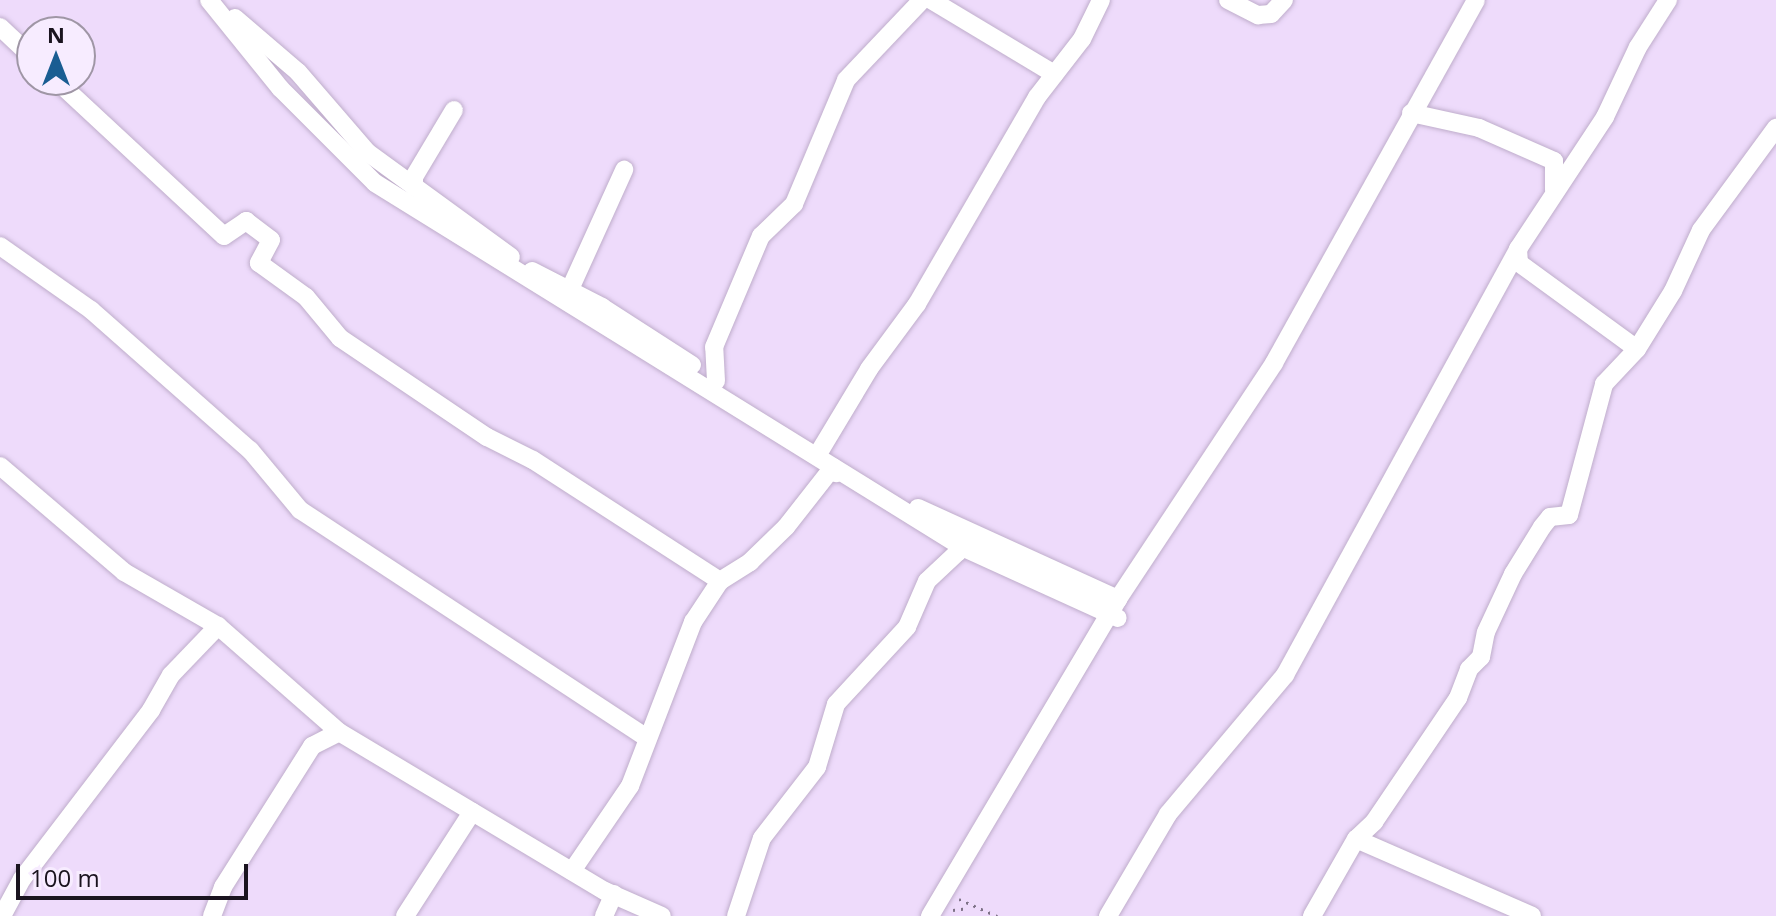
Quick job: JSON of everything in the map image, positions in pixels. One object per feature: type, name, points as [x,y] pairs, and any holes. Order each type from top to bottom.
[{"type":"street","points":[[212,0],[298,72],[367,152],[528,269],[602,307],[821,449],[838,471],[1118,599]]},
{"type":"street","points":[[212,0],[280,88],[375,183],[563,304],[702,381],[838,471],[962,547],[1118,618]]},
{"type":"street","points":[[716,381],[714,347],[761,236],[794,204],[846,80],[922,0]]},
{"type":"street","points":[[931,0],[1054,74]]},
{"type":"street","points":[[821,449],[925,292],[1054,74],[1082,39],[1101,0]]},
{"type":"street","points":[[1228,0],[1258,15],[1271,14],[1284,0]]},
{"type":"street","points":[[930,916],[1118,599],[1274,363],[1476,0]]},
{"type":"street","points":[[1108,916],[1168,814],[1285,675],[1518,249],[1578,157],[1668,0]]},
{"type":"street","points":[[0,27],[16,42]]},
{"type":"street","points":[[73,96],[224,236],[246,221],[271,240],[259,263],[306,297],[340,338],[487,437],[533,460],[720,581]]},
{"type":"street","points":[[414,187],[414,177],[454,110]]},
{"type":"street","points":[[1411,113],[1479,128],[1554,161],[1578,157]]},
{"type":"street","points":[[1312,916],[1356,839],[1374,822],[1458,698],[1469,669],[1481,657],[1486,632],[1513,574],[1542,527],[1550,517],[1569,515],[1604,384],[1637,349],[1673,291],[1701,230],[1776,128]]},
{"type":"street","points":[[1552,196],[1558,175],[1554,161]]},
{"type":"street","points":[[563,304],[624,170]]},
{"type":"street","points":[[0,246],[91,310],[250,450],[300,510],[645,737]]},
{"type":"street","points":[[1518,249],[1519,263],[1637,349]]},
{"type":"street","points":[[0,466],[124,572],[218,626],[339,732],[572,871],[662,916]]},
{"type":"street","points":[[572,871],[630,786],[645,737],[675,679],[693,622],[720,581],[750,562],[838,471]]},
{"type":"street","points":[[736,916],[762,838],[817,767],[836,704],[907,627],[927,581],[958,552],[968,531]]},
{"type":"street","points":[[2,916],[22,879],[151,710],[171,675],[218,626]]},
{"type":"street","points":[[212,916],[223,887],[312,746],[339,732]]},
{"type":"street","points":[[405,916],[472,812]]},
{"type":"street","points":[[1356,839],[1532,916]]},
{"type":"street","points":[[604,916],[614,894]]},
{"type":"path","points":[[956,868],[958,898],[971,908],[997,916]]},
{"type":"path","points":[[943,916],[971,908]]}]
